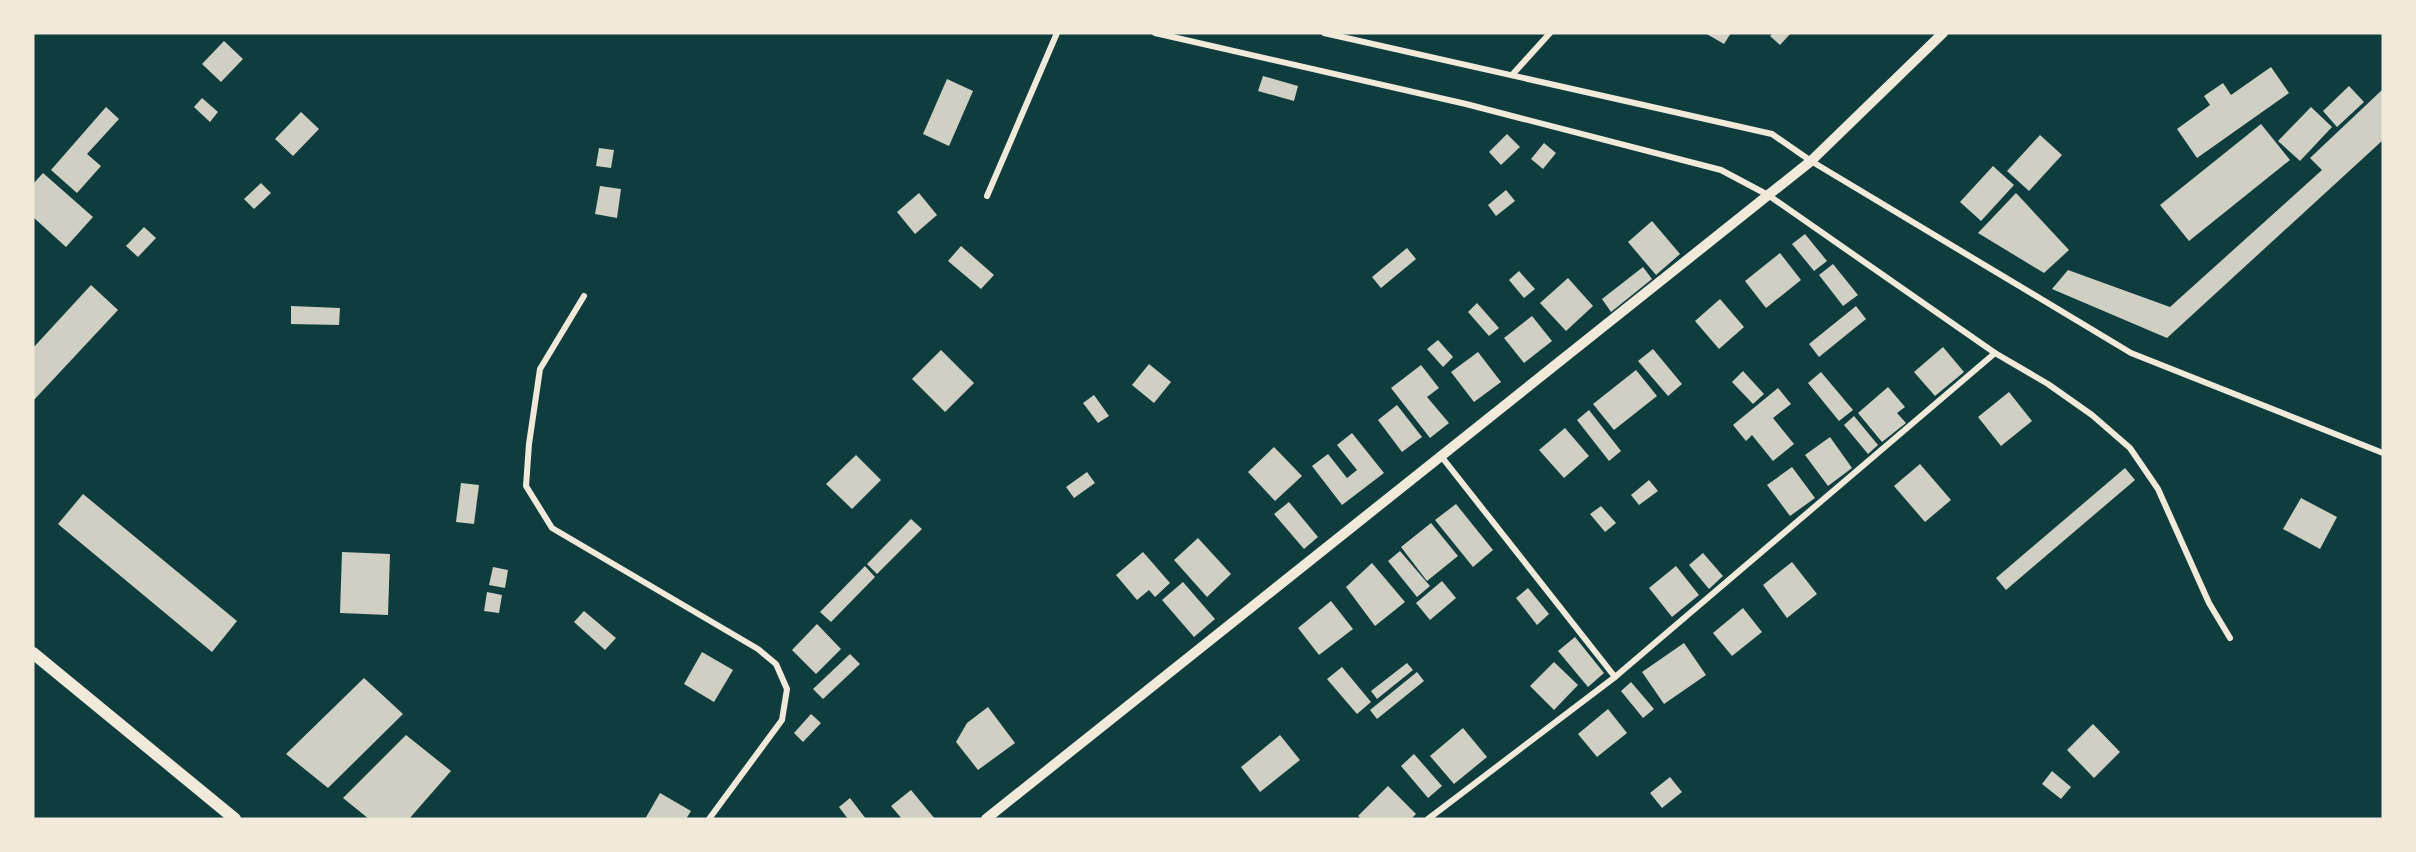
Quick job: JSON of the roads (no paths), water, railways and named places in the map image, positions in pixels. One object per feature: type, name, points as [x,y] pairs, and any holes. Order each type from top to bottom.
[{"type":"main road","points":[[33,652],[235,819]]},
{"type":"street","points":[[987,196],[1057,33]]},
{"type":"street","points":[[1155,33],[1466,104],[1721,170],[1768,195],[1995,353],[2048,384],[2092,415],[2130,448],[2158,489],[2209,603],[2230,638]]},
{"type":"street","points":[[1324,33],[1772,134],[1811,161],[2131,353],[2383,453]]},
{"type":"street","points":[[1512,75],[1550,33]]},
{"type":"street","points":[[986,819],[1811,161],[1943,33]]},
{"type":"street","points":[[584,296],[540,369],[528,444],[526,486],[552,528],[758,649],[776,664],[787,689],[782,720],[709,819]]},
{"type":"street","points":[[1428,819],[1615,677],[1995,353]]},
{"type":"street","points":[[1441,456],[1615,677]]}]
